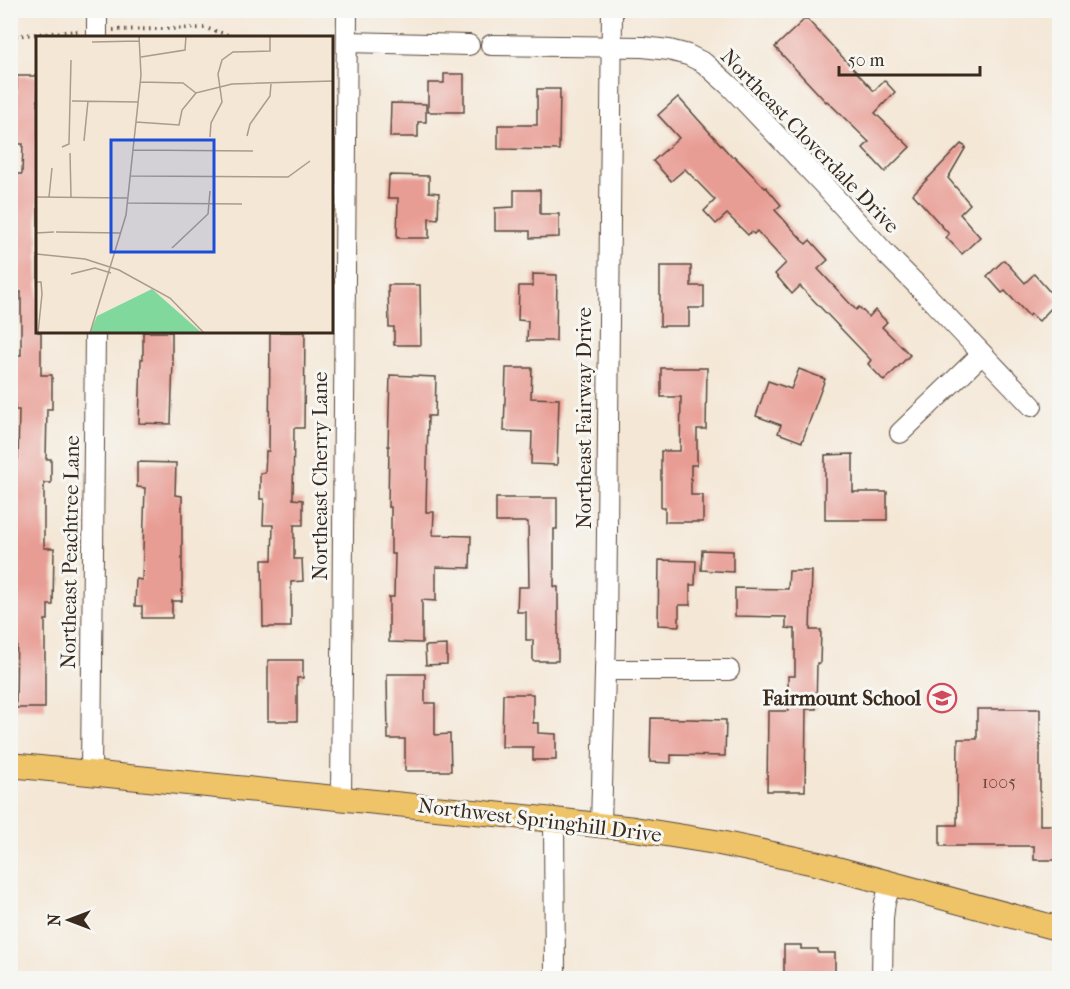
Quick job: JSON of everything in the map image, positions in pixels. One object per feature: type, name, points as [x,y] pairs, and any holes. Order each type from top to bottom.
[{"type":"main road","name":"Northwest Springhill Drive","points":[[10,765],[601,825],[716,842],[815,863],[1059,929]]},
{"type":"street","points":[[97,10],[97,34]]},
{"type":"street","name":"Northeast Cherry Lane","points":[[341,798],[347,10]]},
{"type":"street","name":"Northeast Fairway Drive","points":[[601,825],[605,670],[612,10]]},
{"type":"street","points":[[347,42],[469,45]]},
{"type":"street","name":"Northeast Cloverdale Drive","points":[[491,45],[643,47],[678,53],[704,63],[813,173],[885,253],[1032,406]]},
{"type":"street","name":"Northeast Peachtree Lane","points":[[91,773],[95,333]]},
{"type":"street","points":[[900,433],[982,354]]},
{"type":"street","points":[[605,670],[729,670]]},
{"type":"street","points":[[554,820],[555,978]]},
{"type":"street","points":[[882,978],[883,918],[891,883]]},
{"type":"path","points":[[10,36],[206,28],[232,36]]},
{"type":"building","points":[[806,18],[874,91],[884,80],[895,92],[875,113],[910,147],[885,172],[863,148],[869,142],[826,102],[775,47]]},
{"type":"building","points":[[444,74],[464,74],[464,112],[428,112],[428,83],[444,83]]},
{"type":"building","points":[[17,76],[36,76],[36,333],[41,333],[41,375],[52,375],[52,409],[47,409],[46,459],[51,459],[51,483],[44,483],[44,548],[54,548],[53,605],[48,605],[48,620],[45,620],[45,708],[16,708],[17,620],[12,620],[14,459],[18,459],[19,410],[15,410],[15,355],[21,355],[21,292],[13,292],[13,283],[10,283],[10,262],[14,262],[15,174],[22,174],[23,144],[11,144],[10,93],[17,93]]},
{"type":"building","points":[[537,89],[560,89],[559,150],[498,149],[498,125],[537,125]]},
{"type":"building","points":[[678,97],[732,157],[734,156],[766,187],[781,205],[775,210],[806,244],[810,240],[828,260],[818,269],[856,310],[859,307],[869,317],[875,310],[887,322],[882,327],[910,355],[884,381],[868,364],[871,360],[800,286],[792,294],[775,274],[786,263],[757,231],[748,235],[727,214],[716,224],[704,211],[715,200],[685,169],[671,181],[653,161],[679,138],[658,115]]},
{"type":"building","points":[[391,103],[426,104],[426,122],[418,122],[418,137],[390,137]]},
{"type":"building","points":[[961,144],[966,147],[948,178],[970,204],[960,214],[980,237],[962,254],[946,237],[949,234],[913,194]]},
{"type":"building","points":[[389,175],[429,176],[429,192],[439,193],[438,219],[429,218],[429,238],[397,238],[398,198],[388,198]]},
{"type":"building","points":[[514,190],[540,190],[540,214],[559,214],[559,237],[530,238],[530,231],[495,231],[495,208],[514,207]]},
{"type":"building","points":[[1004,260],[1025,283],[1034,274],[1058,301],[1039,321],[1031,314],[1029,316],[1005,291],[1002,293],[987,276]]},
{"type":"building","points":[[660,266],[691,266],[691,286],[704,286],[704,308],[689,308],[689,326],[660,326]]},
{"type":"building","points":[[533,274],[557,275],[556,341],[527,341],[528,321],[518,320],[519,286],[533,286]]},
{"type":"building","points":[[388,285],[420,285],[421,345],[394,345],[394,327],[389,327]]},
{"type":"building","points":[[143,333],[172,333],[171,424],[139,423],[141,359],[143,359]]},
{"type":"building","points":[[270,333],[305,333],[304,428],[294,428],[293,499],[303,500],[303,525],[294,525],[294,559],[302,559],[303,581],[291,582],[291,627],[263,627],[262,560],[272,560],[273,525],[263,525],[264,499],[260,499],[260,473],[265,473],[266,451],[269,451]]},
{"type":"building","points":[[506,368],[532,368],[531,398],[559,399],[557,465],[531,464],[532,432],[504,431]]},
{"type":"building","points":[[661,368],[707,368],[706,429],[697,429],[697,465],[691,465],[691,495],[703,495],[703,522],[665,522],[665,508],[661,508],[661,451],[680,451],[681,397],[661,397]]},
{"type":"building","points":[[799,369],[825,379],[802,442],[778,433],[781,425],[756,416],[768,381],[791,389]]},
{"type":"building","points":[[390,375],[436,377],[435,416],[428,416],[426,512],[434,512],[433,535],[471,536],[470,568],[436,567],[436,601],[422,600],[422,643],[389,642],[389,597],[394,597],[395,554],[391,554],[391,507],[388,507]]},
{"type":"building","points":[[853,454],[853,492],[887,492],[887,520],[825,520],[825,455]]},
{"type":"building","points":[[137,462],[176,463],[175,495],[182,496],[182,601],[172,601],[172,618],[142,618],[142,606],[135,606],[136,579],[142,580],[145,488],[137,487]]},
{"type":"building","points":[[496,498],[557,498],[557,529],[554,529],[554,587],[558,587],[558,661],[533,661],[533,640],[526,640],[526,612],[517,612],[518,587],[529,587],[528,522],[496,522]]},
{"type":"building","points":[[702,550],[733,551],[733,572],[701,570]]},
{"type":"building","points":[[659,560],[696,561],[695,585],[690,585],[690,605],[679,605],[679,626],[658,625]]},
{"type":"building","points":[[789,571],[812,571],[810,630],[821,630],[820,663],[817,663],[816,709],[806,709],[805,791],[767,791],[768,711],[788,711],[788,676],[795,676],[795,629],[786,628],[786,617],[735,616],[735,588],[788,589]]},
{"type":"building","points":[[447,645],[447,664],[426,665],[425,646]]},
{"type":"building","points":[[268,660],[303,660],[303,678],[297,678],[297,721],[268,721]]},
{"type":"building","points":[[387,674],[425,674],[425,703],[435,703],[435,735],[450,734],[451,771],[405,771],[405,739],[388,739]]},
{"type":"building","points":[[503,694],[533,694],[533,723],[538,723],[538,733],[556,734],[556,760],[533,760],[533,747],[502,747]]},
{"type":"building","points":[[977,709],[1040,709],[1040,825],[1059,825],[1059,860],[1034,860],[1034,846],[940,846],[940,825],[957,825],[958,739],[977,739]]},
{"type":"building","points":[[651,718],[726,720],[725,756],[671,755],[671,763],[650,762]]},
{"type":"building","points":[[784,945],[801,945],[801,949],[818,949],[818,953],[835,953],[835,978],[784,978]]},
{"type":"place","name":"Fairmount School","points":[[942,698]]}]
